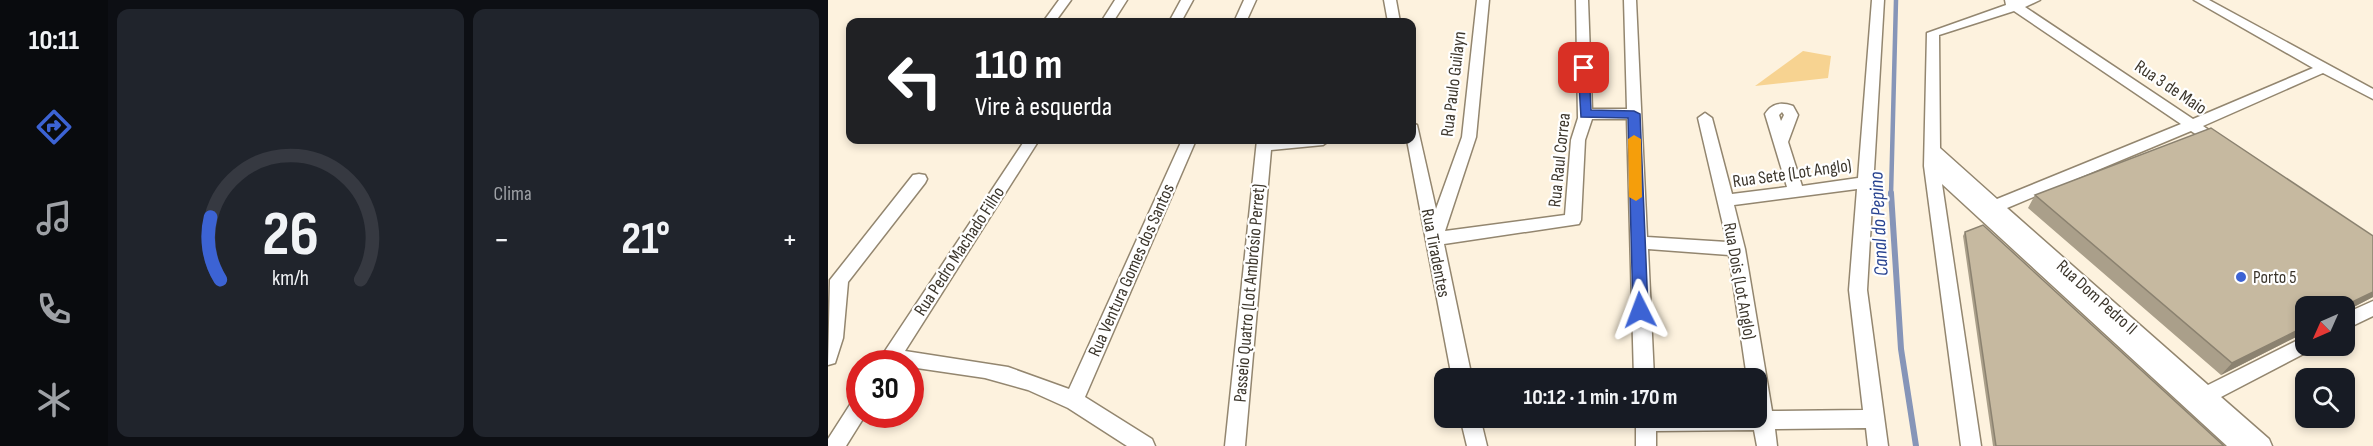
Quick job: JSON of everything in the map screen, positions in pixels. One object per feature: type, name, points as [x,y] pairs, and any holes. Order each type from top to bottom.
[{"type":"street","points":[[1052,18],[1065,0]]},
{"type":"street","points":[[1110,18],[1121,0]]},
{"type":"street","points":[[1177,18],[1187,0]]},
{"type":"street","points":[[1242,18],[1250,0]]},
{"type":"street","points":[[1390,0],[1393,18]]},
{"type":"street","name":"Rua Paulo Guilayn","points":[[1434,239],[1469,137],[1483,0]]},
{"type":"street","name":"Rua Raul Correa","points":[[1434,239],[1573,220],[1577,148],[1585,114],[1582,0]]},
{"type":"street","points":[[1630,0],[1637,242],[1643,368]]},
{"type":"street","points":[[1878,0],[1858,290],[1878,446]]},
{"type":"street","points":[[1971,446],[1931,157],[1933,33],[2011,3],[2034,0]]},
{"type":"street","points":[[2200,0],[2373,95]]},
{"type":"street","name":"Rua 3 de Maio","points":[[2011,3],[2230,150]]},
{"type":"street","points":[[1988,208],[2192,125],[2324,68]]},
{"type":"street","points":[[1585,114],[1634,114]]},
{"type":"street","name":"Rua Dois (Lot Anglo)","points":[[1705,118],[1737,249],[1755,368]]},
{"type":"street","points":[[1781,141],[1797,191]]},
{"type":"street","name":"Rua Pedro Machado Filho","points":[[896,350],[1029,144]]},
{"type":"street","name":"Rua Ventura Gomes dos Santos","points":[[1073,401],[1187,144]]},
{"type":"street","name":"Passeio Quatro (Lot Ambrósio Perret)","points":[[1235,446],[1264,144]]},
{"type":"street","name":"Rua Tiradentes","points":[[1415,144],[1460,368]]},
{"type":"street","name":"Rua Dom Pedro II","points":[[1931,157],[2200,399],[2262,446]]},
{"type":"street","points":[[828,357],[834,338],[839,280],[919,179]]},
{"type":"street","name":"Rua Sete (Lot Anglo)","points":[[1724,201],[1865,183]]},
{"type":"street","points":[[1637,242],[1737,249]]},
{"type":"street","points":[[2355,317],[2373,308]]},
{"type":"street","points":[[2200,399],[2295,350]]},
{"type":"street","points":[[924,363],[977,368],[1028,381],[1073,401],[1145,446]]},
{"type":"street","name":"Rua Dom Pedro II","points":[[2200,399],[2242,446]]},
{"type":"street","points":[[1767,419],[1875,419]]},
{"type":"street","points":[[835,446],[846,428]]},
{"type":"street","points":[[1473,428],[1477,446]]},
{"type":"street","points":[[1646,428],[1647,446]]},
{"type":"street","name":"Rua Dois (Lot Anglo)","points":[[1764,428],[1767,446]]},
{"type":"shaded area","points":[[1803,51],[1831,56],[1828,78],[1755,86]]},
{"type":"building","name":"Porto 5","points":[[2211,128],[2373,236],[2373,292],[2355,301],[2355,296],[2295,296],[2295,332],[2232,363],[2035,195]]},
{"type":"building","points":[[1983,225],[2224,446],[1996,446],[1965,232]]},
{"type":"waterway","name":"Canal do Pepino","points":[[1891,194],[1896,0]]},
{"type":"waterway","name":"Canal do Pepino","points":[[1891,194],[1901,349],[1916,446]]},
{"type":"slow traffic","points":[[1634,139],[1636,197]]},
{"type":"place","name":"Porto 5","points":[[2241,277]]},
{"type":"route","points":[[1584,68],[1585,114],[1634,114],[1640,310]]}]
